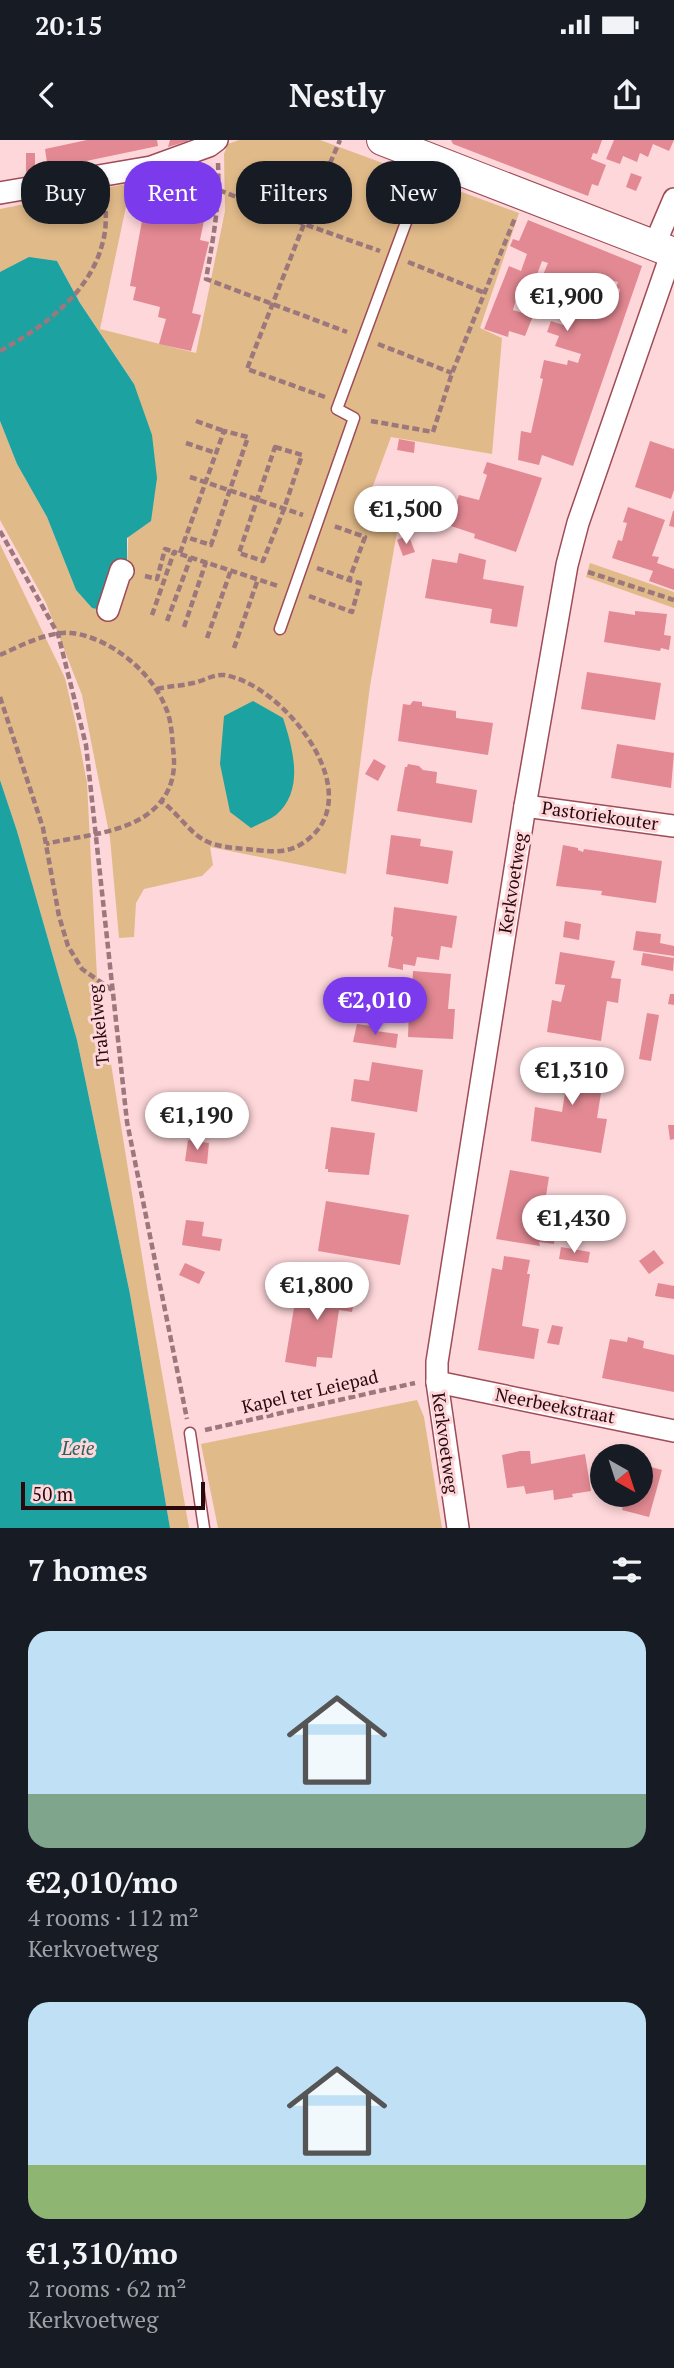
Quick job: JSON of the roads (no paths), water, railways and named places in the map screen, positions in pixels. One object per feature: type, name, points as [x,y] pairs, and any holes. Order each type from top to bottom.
[{"type":"street","points":[[0,193],[151,167],[209,146],[216,140]]},
{"type":"street","points":[[382,140],[422,150],[666,250]]},
{"type":"street","name":"Kerkvoetweg","points":[[458,1528],[437,1382],[437,1362],[525,806],[567,565],[666,250],[674,199]]},
{"type":"street","points":[[108,610],[121,570],[123,571]]},
{"type":"street","name":"Pastoriekouter","points":[[525,806],[674,827]]},
{"type":"street","name":"Neerbeekstraat","points":[[437,1382],[674,1431]]},
{"type":"lane","points":[[279,629],[354,418],[337,409],[394,256],[422,150]]},
{"type":"lane","points":[[190,1433],[204,1528]]},
{"type":"water","points":[[29,257],[57,261],[80,303],[134,384],[152,435],[157,478],[151,521],[127,538],[127,571],[111,612],[92,608],[76,590],[47,517],[17,464],[0,421],[0,272]]},
{"type":"water","points":[[253,701],[283,718],[293,756],[294,781],[291,794],[276,815],[251,828],[230,812],[220,764],[224,716]]},
{"type":"water","name":"Leie","points":[[0,780],[77,1040],[130,1294],[170,1528],[0,1528]]}]
